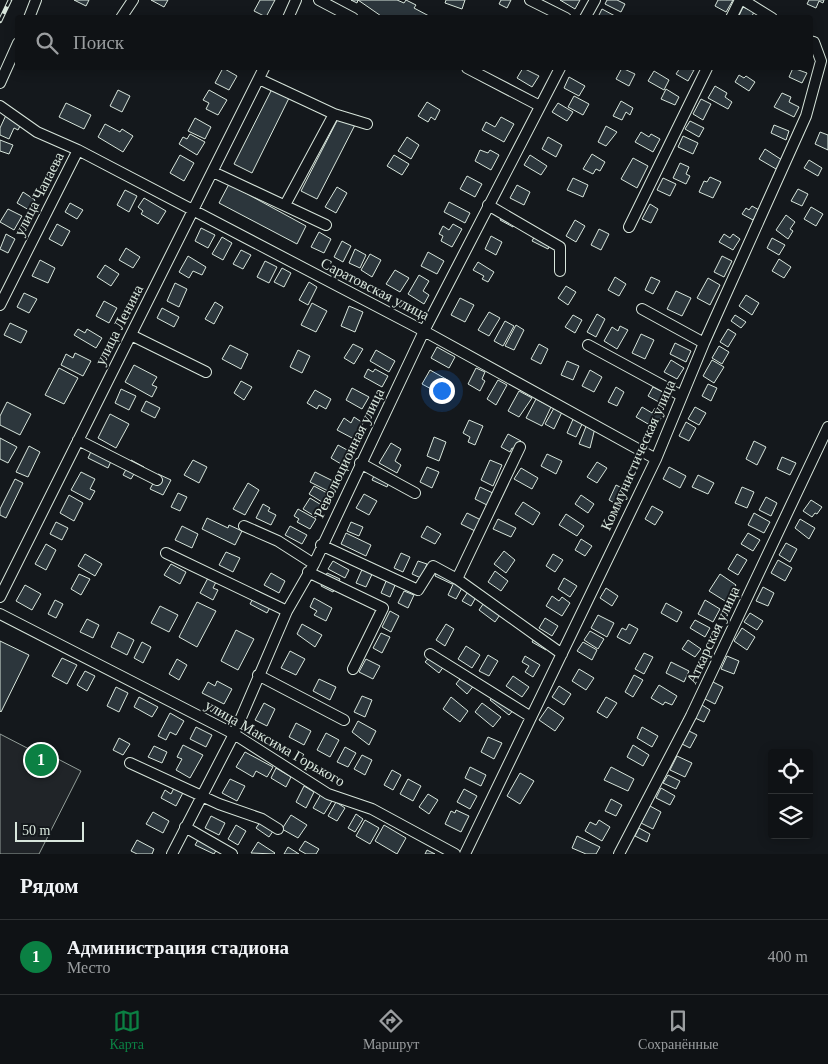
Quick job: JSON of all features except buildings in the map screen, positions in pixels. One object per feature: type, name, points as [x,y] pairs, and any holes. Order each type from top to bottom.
[{"type":"street","points":[[30,15],[36,0]]},
{"type":"street","points":[[123,15],[133,0]]},
{"type":"street","points":[[289,15],[296,0]]},
{"type":"street","points":[[319,0],[346,15]]},
{"type":"street","points":[[530,0],[560,15]]},
{"type":"street","points":[[587,15],[595,0]]},
{"type":"street","points":[[733,15],[741,0],[767,15]]},
{"type":"street","name":"Коммунистическая улица","points":[[464,854],[656,459],[704,343],[806,116],[821,61],[813,42]]},
{"type":"street","points":[[0,83],[15,50]]},
{"type":"street","name":"улица Ленина","points":[[0,597],[263,70]]},
{"type":"street","points":[[471,70],[540,106]]},
{"type":"street","name":"Революционная улица","points":[[172,854],[234,734],[287,611],[311,568],[424,332],[559,70]]},
{"type":"street","points":[[628,227],[706,70]]},
{"type":"street","points":[[259,80],[334,114],[367,124]]},
{"type":"street","name":"улица Чапаева","points":[[0,106],[37,132],[78,150],[0,304]]},
{"type":"street","points":[[284,205],[334,114]]},
{"type":"street","name":"Саратовская улица","points":[[78,150],[424,332],[656,459]]},
{"type":"street","points":[[213,172],[326,225]]},
{"type":"street","points":[[488,205],[560,248],[560,271]]},
{"type":"street","points":[[642,309],[704,343]]},
{"type":"street","points":[[130,335],[206,372]]},
{"type":"street","points":[[588,345],[682,396]]},
{"type":"street","name":"Аткарская улица","points":[[619,854],[691,716],[828,427]]},
{"type":"street","points":[[78,440],[157,480]]},
{"type":"street","points":[[457,579],[520,447]]},
{"type":"street","points":[[360,463],[415,493]]},
{"type":"street","points":[[244,526],[278,541],[311,568],[383,608],[353,669]]},
{"type":"street","points":[[321,545],[418,590],[433,566],[457,579],[562,654]]},
{"type":"street","points":[[166,553],[287,611]]},
{"type":"street","name":"улица Максима Горького","points":[[0,614],[234,734],[328,794],[372,809],[456,854]]},
{"type":"street","points":[[430,654],[531,717]]},
{"type":"street","points":[[258,675],[344,720]]},
{"type":"street","points":[[130,763],[219,804],[262,818],[278,829]]},
{"type":"street","points":[[185,828],[232,854]]},
{"type":"shaded area","points":[[0,734],[31,750],[26,761],[49,773],[56,758],[81,771],[39,854],[0,854]]},
{"type":"railway","points":[[0,21],[10,0]]},
{"type":"place","name":"Администрация стадиона","points":[[41,760]]}]
